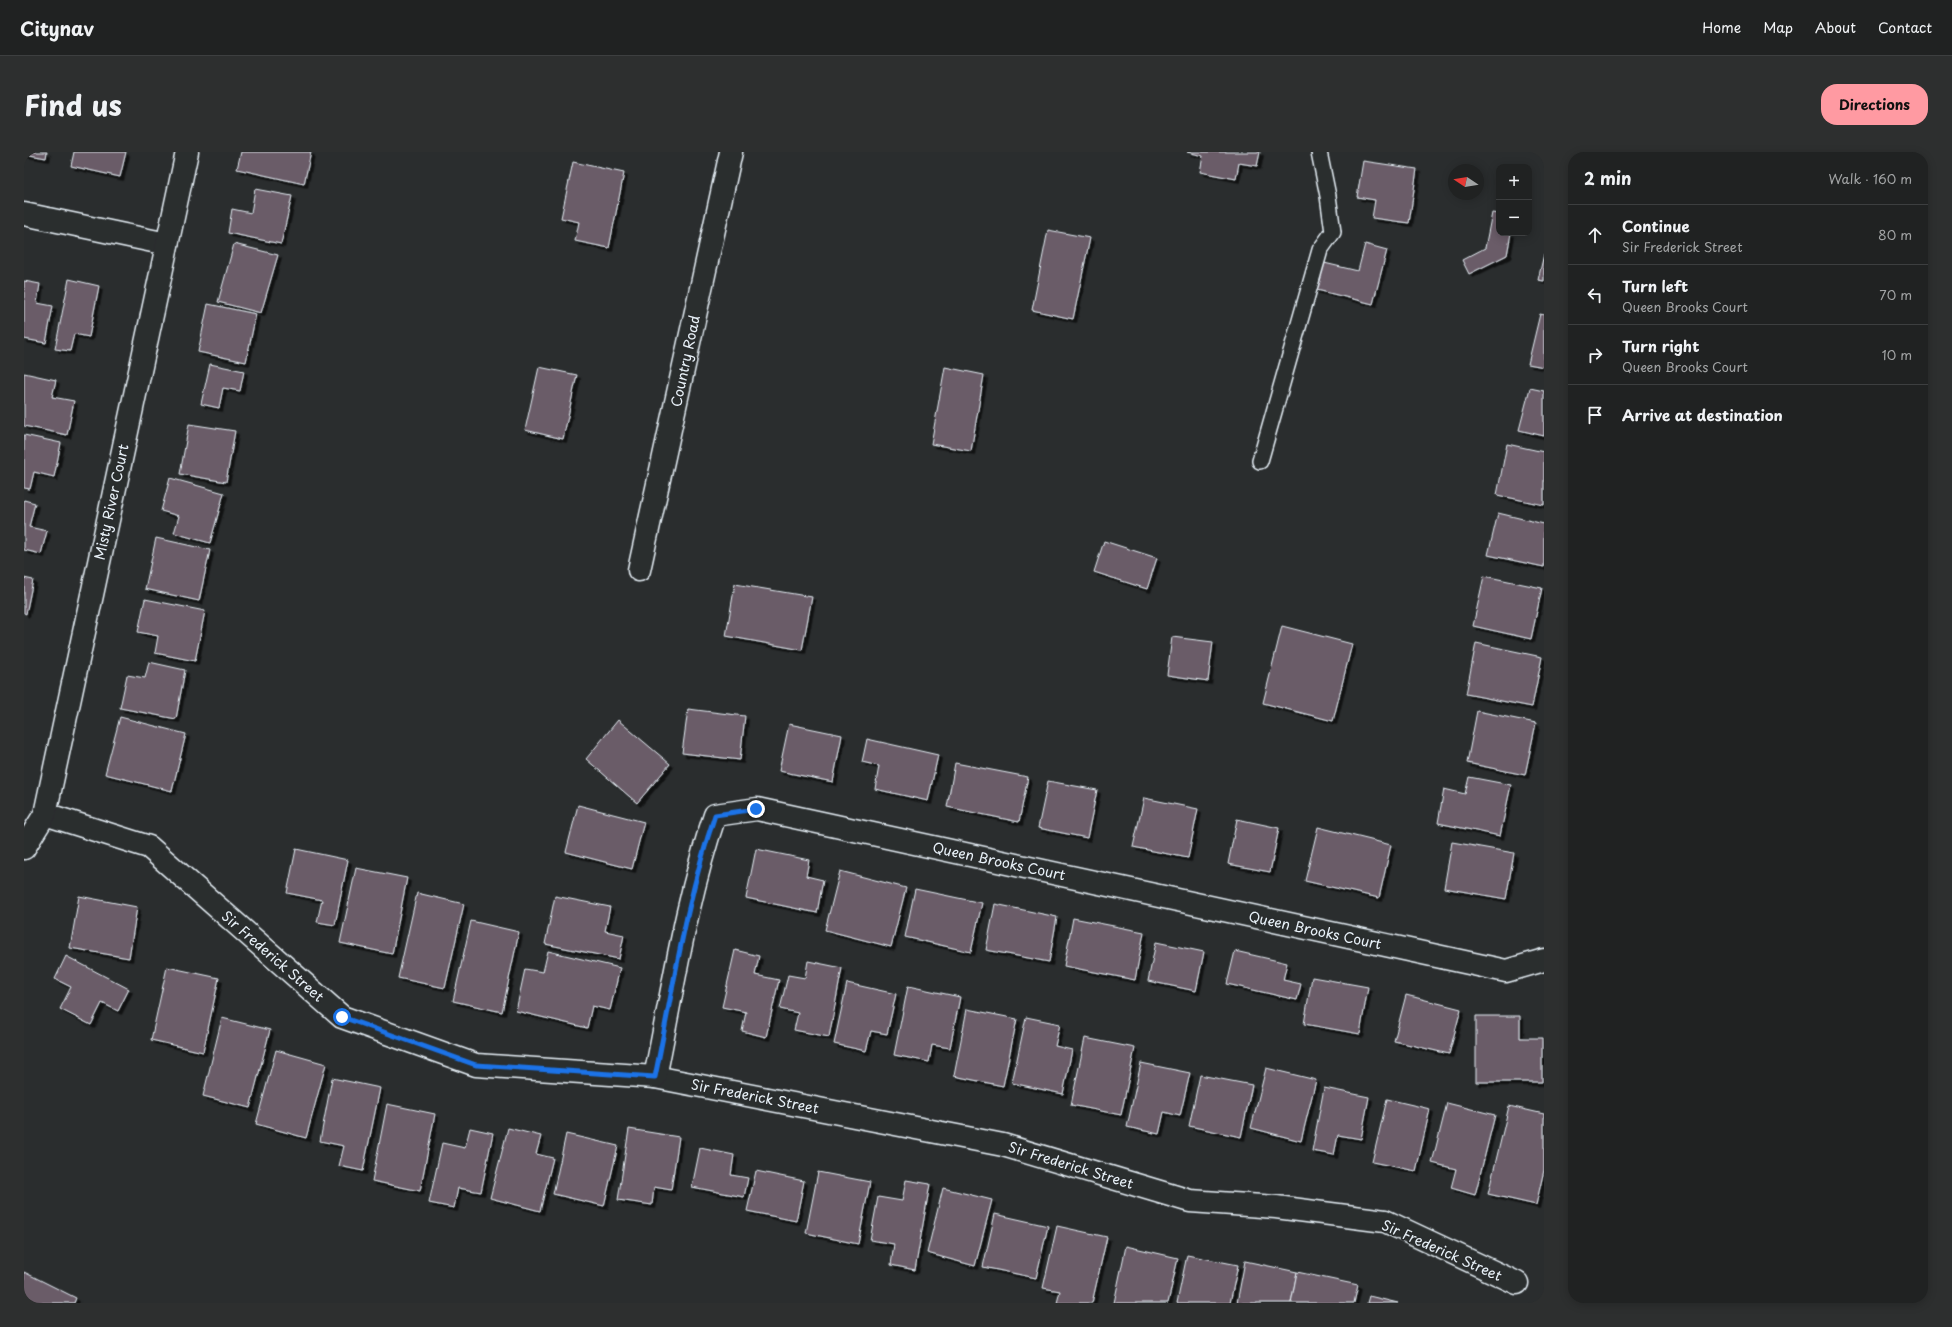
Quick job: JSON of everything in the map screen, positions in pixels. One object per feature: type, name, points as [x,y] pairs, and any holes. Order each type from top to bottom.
[{"type":"street","name":"Misty River Court","points":[[24,848],[45,814],[187,152]]},
{"type":"street","name":"Country Road","points":[[639,570],[731,152]]},
{"type":"street","points":[[24,214],[167,244]]},
{"type":"street","name":"Queen Brooks Court","points":[[655,1077],[702,852],[715,815],[756,809],[1506,971],[1544,960]]},
{"type":"street","name":"Sir Frederick Street","points":[[45,814],[149,847],[342,1017],[476,1065],[655,1077],[1003,1145],[1190,1201],[1276,1207],[1385,1221],[1517,1283]]},
{"type":"lane","points":[[1260,461],[1320,250],[1333,232],[1328,196],[1319,152]]},
{"type":"building","points":[[24,152],[47,152],[46,158],[24,154]]},
{"type":"building","points":[[74,152],[126,152],[120,177],[71,166]]},
{"type":"building","points":[[241,152],[311,152],[304,184],[237,169]]},
{"type":"building","points":[[1187,152],[1260,152],[1257,166],[1239,163],[1236,179],[1200,172],[1203,156]]},
{"type":"building","points":[[1363,161],[1417,169],[1409,223],[1372,218],[1375,200],[1357,197]]},
{"type":"building","points":[[573,162],[624,173],[609,248],[575,241],[579,222],[561,218]]},
{"type":"building","points":[[255,189],[292,196],[281,244],[228,233],[232,209],[251,213]]},
{"type":"building","points":[[1492,213],[1496,214],[1496,236],[1510,236],[1507,255],[1469,274],[1462,260],[1485,248]]},
{"type":"building","points":[[1048,230],[1090,238],[1073,319],[1032,310]]},
{"type":"building","points":[[234,244],[278,255],[261,313],[218,302]]},
{"type":"building","points":[[1365,244],[1387,250],[1373,304],[1313,289],[1320,262],[1358,271]]},
{"type":"building","points":[[1544,254],[1544,281],[1538,280]]},
{"type":"building","points":[[69,279],[99,286],[89,337],[74,334],[70,351],[55,349]]},
{"type":"building","points":[[24,281],[40,284],[37,303],[53,306],[46,343],[24,339]]},
{"type":"building","points":[[208,304],[256,314],[246,362],[198,352]]},
{"type":"building","points":[[1540,314],[1544,315],[1544,367],[1528,364]]},
{"type":"building","points":[[210,364],[244,371],[240,391],[223,388],[219,408],[201,404]]},
{"type":"building","points":[[539,367],[577,375],[563,439],[525,430]]},
{"type":"building","points":[[945,367],[984,375],[971,451],[931,444]]},
{"type":"building","points":[[24,373],[56,380],[52,397],[74,401],[67,435],[24,426]]},
{"type":"building","points":[[1530,388],[1544,391],[1544,436],[1519,430]]},
{"type":"building","points":[[189,424],[235,431],[226,482],[180,474]]},
{"type":"building","points":[[24,435],[61,443],[54,477],[34,472],[30,489],[24,488]]},
{"type":"building","points":[[1507,444],[1544,452],[1544,505],[1497,495]]},
{"type":"building","points":[[170,478],[224,493],[210,543],[174,533],[179,516],[161,511]]},
{"type":"building","points":[[24,500],[35,503],[29,527],[47,531],[41,554],[24,550]]},
{"type":"building","points":[[1498,513],[1544,524],[1544,567],[1488,555]]},
{"type":"building","points":[[156,538],[210,550],[199,601],[145,589]]},
{"type":"building","points":[[1104,541],[1157,558],[1147,589],[1094,572]]},
{"type":"building","points":[[1484,576],[1542,588],[1531,639],[1473,626]]},
{"type":"building","points":[[24,578],[33,580],[26,614],[24,613]]},
{"type":"building","points":[[735,584],[812,597],[802,650],[726,636]]},
{"type":"building","points":[[145,599],[205,611],[195,661],[155,653],[158,636],[138,632]]},
{"type":"building","points":[[1282,626],[1352,644],[1333,721],[1263,703]]},
{"type":"building","points":[[1172,637],[1213,642],[1208,681],[1167,675]]},
{"type":"building","points":[[1476,643],[1542,657],[1532,707],[1466,694]]},
{"type":"building","points":[[149,662],[185,670],[176,719],[120,708],[127,675],[145,678]]},
{"type":"building","points":[[688,709],[745,716],[740,760],[682,753]]},
{"type":"building","points":[[1477,711],[1536,723],[1525,775],[1467,763]]},
{"type":"building","points":[[120,717],[186,734],[172,791],[105,774]]},
{"type":"building","points":[[618,720],[670,764],[637,803],[586,759]]},
{"type":"building","points":[[789,724],[842,735],[833,782],[779,771]]},
{"type":"building","points":[[867,739],[938,755],[928,801],[875,789],[879,766],[862,762]]},
{"type":"building","points":[[955,763],[1028,777],[1019,822],[947,807]]},
{"type":"building","points":[[1469,777],[1511,785],[1500,836],[1438,823],[1444,789],[1465,794]]},
{"type":"building","points":[[1048,781],[1097,790],[1087,838],[1038,828]]},
{"type":"building","points":[[1144,798],[1198,809],[1188,858],[1133,847]]},
{"type":"building","points":[[578,805],[644,822],[632,869],[566,852]]},
{"type":"building","points":[[1237,819],[1279,828],[1270,872],[1228,864]]},
{"type":"building","points":[[1318,827],[1391,845],[1379,898],[1305,881]]},
{"type":"building","points":[[1452,842],[1514,853],[1506,899],[1444,888]]},
{"type":"building","points":[[296,849],[348,860],[335,925],[317,922],[322,900],[287,893]]},
{"type":"building","points":[[756,849],[809,860],[806,876],[823,880],[817,913],[746,898]]},
{"type":"building","points":[[356,868],[407,878],[392,954],[340,943]]},
{"type":"building","points":[[840,871],[906,888],[891,947],[825,930]]},
{"type":"building","points":[[915,889],[982,903],[971,952],[905,937]]},
{"type":"building","points":[[417,893],[464,904],[445,988],[398,978]]},
{"type":"building","points":[[79,896],[137,907],[129,958],[70,948]]},
{"type":"building","points":[[555,896],[610,907],[605,931],[624,935],[619,959],[545,944]]},
{"type":"building","points":[[995,904],[1057,917],[1049,962],[986,950]]},
{"type":"building","points":[[1073,918],[1144,932],[1135,980],[1064,966]]},
{"type":"building","points":[[471,921],[519,932],[502,1012],[453,1001]]},
{"type":"building","points":[[1156,942],[1204,952],[1196,991],[1148,981]]},
{"type":"building","points":[[735,950],[759,956],[755,975],[779,980],[766,1037],[742,1031],[746,1012],[722,1007]]},
{"type":"building","points":[[548,951],[620,968],[610,1010],[592,1006],[587,1028],[516,1011],[525,969],[543,972]]},
{"type":"building","points":[[1235,951],[1287,963],[1283,980],[1301,984],[1297,1000],[1227,984]]},
{"type":"building","points":[[66,956],[129,989],[118,1011],[102,1003],[91,1025],[60,1009],[71,987],[55,979]]},
{"type":"building","points":[[808,961],[842,968],[829,1037],[794,1030],[798,1013],[780,1009],[788,975],[805,978]]},
{"type":"building","points":[[167,967],[219,978],[203,1052],[151,1040]]},
{"type":"building","points":[[1312,977],[1368,987],[1360,1034],[1304,1024]]},
{"type":"building","points":[[847,983],[896,994],[887,1034],[871,1031],[866,1051],[834,1044]]},
{"type":"building","points":[[908,986],[960,997],[950,1048],[932,1045],[929,1062],[894,1055]]},
{"type":"building","points":[[1406,995],[1461,1009],[1449,1054],[1394,1041]]},
{"type":"building","points":[[967,1009],[1017,1019],[1003,1086],[954,1076]]},
{"type":"building","points":[[1476,1016],[1520,1016],[1520,1038],[1542,1038],[1542,1082],[1476,1082]]},
{"type":"building","points":[[1026,1017],[1060,1024],[1055,1046],[1072,1050],[1063,1094],[1012,1083]]},
{"type":"building","points":[[222,1018],[270,1030],[250,1108],[203,1096]]},
{"type":"building","points":[[1085,1038],[1135,1048],[1121,1115],[1071,1105]]},
{"type":"building","points":[[276,1050],[326,1064],[306,1138],[256,1124]]},
{"type":"building","points":[[1141,1063],[1190,1073],[1180,1116],[1164,1112],[1159,1134],[1127,1127]]},
{"type":"building","points":[[1266,1068],[1316,1080],[1301,1141],[1251,1128]]},
{"type":"building","points":[[1200,1075],[1252,1085],[1241,1137],[1189,1126]]},
{"type":"building","points":[[332,1078],[380,1088],[363,1171],[339,1166],[344,1146],[320,1141]]},
{"type":"building","points":[[1324,1088],[1369,1097],[1361,1139],[1338,1135],[1334,1155],[1312,1151]]},
{"type":"building","points":[[1387,1099],[1430,1109],[1416,1171],[1372,1162]]},
{"type":"building","points":[[1447,1103],[1495,1115],[1475,1195],[1451,1188],[1456,1169],[1432,1163]]},
{"type":"building","points":[[387,1104],[435,1114],[420,1191],[372,1181]]},
{"type":"building","points":[[1509,1106],[1544,1114],[1544,1170],[1536,1205],[1488,1194]]},
{"type":"building","points":[[470,1128],[493,1133],[481,1192],[458,1188],[454,1208],[429,1203],[442,1143],[465,1148]]},
{"type":"building","points":[[508,1128],[541,1136],[536,1154],[553,1158],[540,1211],[490,1198]]},
{"type":"building","points":[[629,1129],[679,1137],[671,1190],[654,1187],[652,1205],[618,1200]]},
{"type":"building","points":[[566,1134],[618,1146],[604,1206],[553,1194]]},
{"type":"building","points":[[700,1148],[734,1155],[731,1175],[748,1178],[744,1197],[692,1187]]},
{"type":"building","points":[[756,1171],[804,1181],[796,1221],[747,1211]]},
{"type":"building","points":[[818,1172],[870,1182],[858,1244],[806,1233]]},
{"type":"building","points":[[906,1180],[930,1184],[915,1270],[891,1265],[894,1244],[870,1240],[878,1197],[902,1201]]},
{"type":"building","points":[[943,1188],[992,1200],[975,1266],[927,1253]]},
{"type":"building","points":[[995,1214],[1048,1226],[1036,1278],[983,1267]]},
{"type":"building","points":[[1057,1226],[1107,1237],[1092,1303],[1057,1303],[1060,1291],[1043,1288]]},
{"type":"building","points":[[1126,1246],[1178,1258],[1168,1303],[1114,1303]]},
{"type":"building","points":[[1187,1255],[1238,1265],[1230,1303],[1177,1303]]},
{"type":"building","points":[[1245,1261],[1297,1272],[1291,1303],[1237,1303]]},
{"type":"building","points":[[24,1272],[76,1298],[74,1303],[24,1303]]},
{"type":"building","points":[[1297,1272],[1358,1285],[1354,1303],[1291,1303]]},
{"type":"building","points":[[1369,1296],[1398,1303],[1367,1303]]},
{"type":"route","points":[[342,1017],[476,1065],[655,1077],[684,929],[702,852],[715,815],[756,809]]}]
